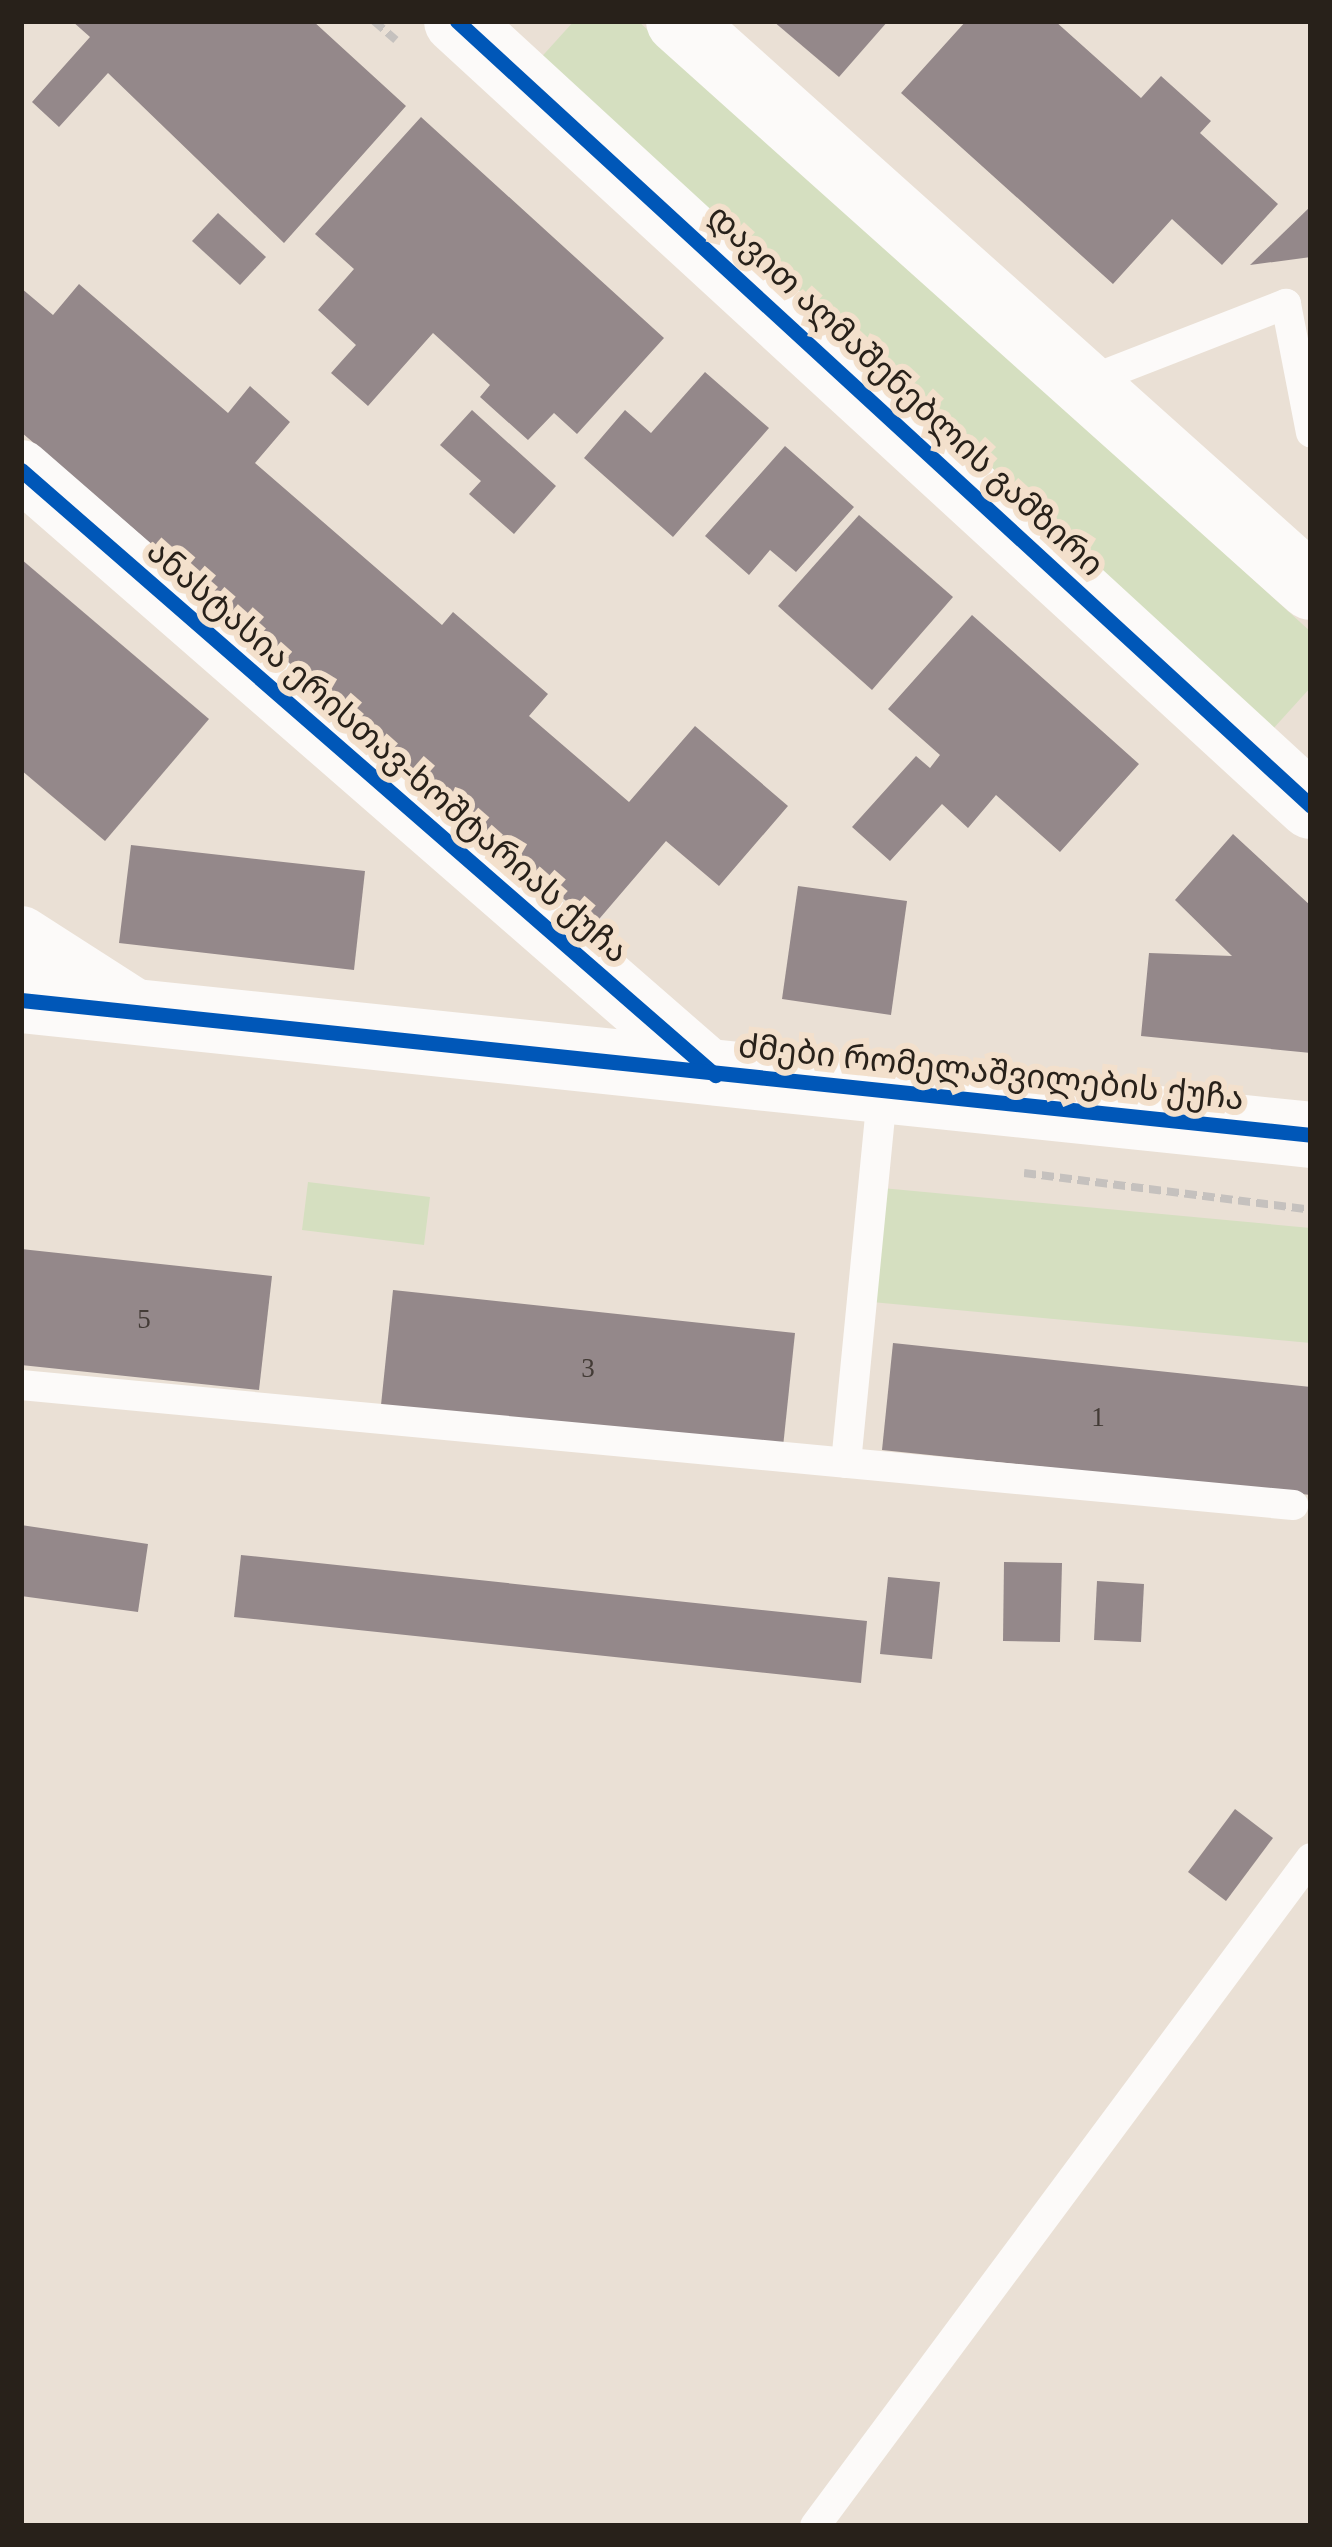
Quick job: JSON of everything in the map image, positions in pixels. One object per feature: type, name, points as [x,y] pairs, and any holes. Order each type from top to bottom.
[{"type":"street","points":[[679,21],[1311,587]]},
{"type":"street","name":"დავით აღმაშენებლის გამზირი","points":[[493,33],[1311,806]]},
{"type":"street","name":"ანასტასია ერისთავ-ხოშტარიას ქუჩა","points":[[21,470],[716,1075]]},
{"type":"street","points":[[21,936],[141,1013]]},
{"type":"street","name":"ძმები რომელაშვილების ქუჩა","points":[[21,1000],[1311,1136]]},
{"type":"lane","points":[[1083,383],[1286,304],[1311,434]]},
{"type":"lane","points":[[845,1463],[882,1093]]},
{"type":"lane","points":[[21,1385],[1293,1505]]},
{"type":"lane","points":[[815,2526],[1311,1858]]},
{"type":"green space","points":[[574,21],[638,21],[1311,632],[1311,687],[1272,730],[536,63]]},
{"type":"green space","points":[[308,1182],[430,1197],[424,1245],[302,1230]]},
{"type":"green space","points":[[882,1188],[1311,1228],[1311,1343],[872,1302]]},
{"type":"building","points":[[72,21],[313,21],[406,106],[284,243],[108,73],[59,127],[32,102],[90,37]]},
{"type":"building","points":[[773,21],[888,21],[839,77]]},
{"type":"building","points":[[966,21],[1055,21],[1141,98],[1161,76],[1211,121],[1200,133],[1278,204],[1222,265],[1172,219],[1113,284],[901,93]]},
{"type":"building","points":[[421,117],[664,338],[577,434],[554,413],[528,440],[480,397],[490,385],[433,333],[368,406],[331,373],[356,345],[318,310],[354,269],[315,234]]},
{"type":"building","points":[[1311,206],[1311,257],[1250,265]]},
{"type":"building","points":[[218,213],[266,257],[240,285],[192,241]]},
{"type":"building","points":[[79,284],[228,413],[250,386],[290,422],[255,463],[442,625],[453,612],[548,694],[529,716],[629,802],[695,726],[788,806],[719,886],[666,841],[594,925],[21,432],[21,288],[53,315]]},
{"type":"building","points":[[705,372],[769,428],[673,537],[584,458],[625,410],[651,433]]},
{"type":"building","points":[[472,410],[556,486],[514,534],[469,494],[481,481],[440,445]]},
{"type":"building","points":[[785,446],[854,507],[796,572],[770,550],[749,575],[705,536]]},
{"type":"building","points":[[859,515],[953,597],[872,690],[778,606]]},
{"type":"building","points":[[21,559],[209,719],[105,841],[21,770]]},
{"type":"building","points":[[972,615],[1139,764],[1060,852],[996,795],[968,828],[942,804],[890,861],[852,827],[916,756],[930,768],[940,755],[888,709]]},
{"type":"building","points":[[1233,834],[1311,906],[1311,1053],[1141,1036],[1149,953],[1232,956],[1175,900]]},
{"type":"building","points":[[131,845],[365,871],[354,970],[119,943]]},
{"type":"building","points":[[798,886],[907,901],[891,1015],[782,999]]},
{"type":"building","points":[[21,1249],[272,1276],[259,1390],[21,1365]]},
{"type":"building","points":[[393,1290],[795,1333],[783,1447],[381,1405]]},
{"type":"building","points":[[893,1343],[1311,1387],[1311,1495],[882,1450]]},
{"type":"building","points":[[21,1525],[148,1544],[138,1612],[21,1596]]},
{"type":"building","points":[[241,1555],[867,1621],[861,1683],[234,1617]]},
{"type":"building","points":[[1004,1562],[1062,1563],[1060,1642],[1003,1641]]},
{"type":"building","points":[[888,1577],[940,1582],[932,1659],[880,1654]]},
{"type":"building","points":[[1097,1581],[1144,1584],[1141,1642],[1094,1640]]},
{"type":"building","points":[[1235,1809],[1273,1838],[1226,1901],[1188,1872]]},
{"type":"cycle path","points":[[457,21],[1311,806]]},
{"type":"cycle path","points":[[21,470],[715,1075]]},
{"type":"cycle path","points":[[21,1000],[1311,1135]]}]
